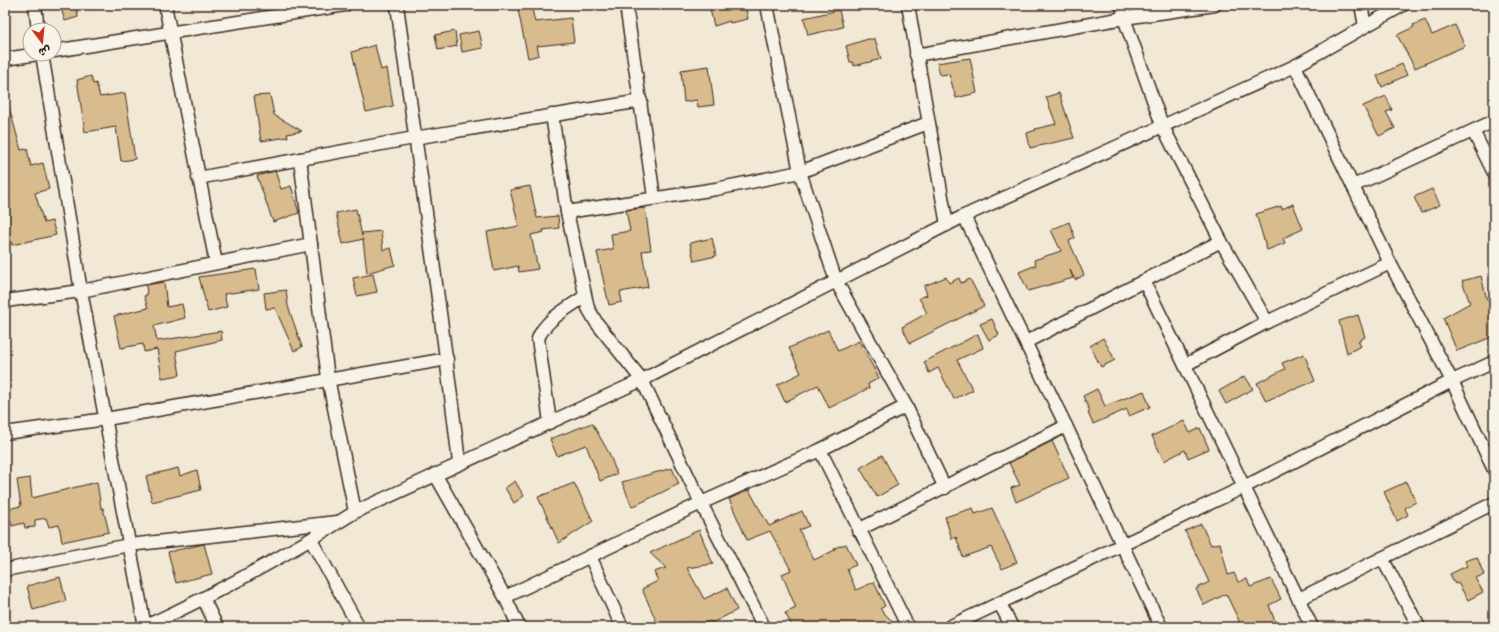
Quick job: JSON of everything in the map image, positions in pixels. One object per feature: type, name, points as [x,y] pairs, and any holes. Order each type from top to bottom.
[{"type":"street","points":[[35,5],[37,22]]},
{"type":"street","points":[[165,5],[169,33],[216,263]]},
{"type":"street","points":[[62,50],[345,5]]},
{"type":"street","points":[[397,5],[414,138],[448,359],[459,463]]},
{"type":"street","points":[[626,5],[654,198]]},
{"type":"street","points":[[767,5],[800,172],[836,281],[906,406],[945,488]]},
{"type":"street","points":[[908,5],[947,225]]},
{"type":"street","points":[[1122,5],[1124,18],[1162,125],[1221,241],[1267,322]]},
{"type":"street","points":[[916,55],[1124,18],[1215,5]]},
{"type":"street","points":[[1361,5],[1365,26]]},
{"type":"street","points":[[43,62],[81,291],[145,627],[204,600],[311,540],[355,512],[642,380],[964,216],[1294,66],[1403,5]]},
{"type":"street","points":[[5,59],[22,56]]},
{"type":"street","points":[[1294,66],[1390,263],[1452,381],[1494,470]]},
{"type":"street","points":[[198,178],[414,138],[641,101]]},
{"type":"street","points":[[552,115],[567,212],[588,308],[596,322],[642,380],[701,503],[764,627]]},
{"type":"street","points":[[1353,186],[1494,121]]},
{"type":"street","points":[[567,212],[716,189],[800,172],[928,123]]},
{"type":"street","points":[[1474,131],[1494,173]]},
{"type":"street","points":[[300,159],[328,378],[355,512]]},
{"type":"street","points":[[964,216],[1026,342],[1161,627]]},
{"type":"street","points":[[1026,342],[1221,241]]},
{"type":"street","points":[[5,300],[81,291],[311,244]]},
{"type":"street","points":[[1185,365],[1267,322],[1390,263]]},
{"type":"street","points":[[1144,281],[1312,627]]},
{"type":"street","points":[[550,422],[538,339],[541,331],[548,323],[585,296]]},
{"type":"street","points":[[5,433],[106,419],[328,378],[448,359]]},
{"type":"street","points":[[949,627],[1000,604],[1121,544],[1244,487],[1452,381],[1494,362]]},
{"type":"street","points":[[505,597],[701,503],[820,450],[906,406]]},
{"type":"street","points":[[858,530],[945,488],[1066,426]]},
{"type":"street","points":[[820,450],[858,530],[908,627]]},
{"type":"street","points":[[435,474],[505,597],[519,627]]},
{"type":"street","points":[[1299,599],[1494,503]]},
{"type":"street","points":[[5,570],[129,545],[340,522]]},
{"type":"street","points":[[311,540],[359,627]]},
{"type":"street","points":[[590,556],[622,627]]},
{"type":"street","points":[[1382,558],[1420,627]]},
{"type":"street","points":[[204,600],[217,627]]},
{"type":"street","points":[[1000,604],[1012,627]]},
{"type":"building","points":[[60,5],[76,5],[78,17],[65,21]]},
{"type":"building","points":[[517,5],[531,5],[535,22],[571,18],[574,42],[537,46],[539,55],[528,58]]},
{"type":"building","points":[[709,5],[745,5],[748,19],[730,23],[730,21],[714,26]]},
{"type":"building","points":[[839,10],[843,27],[808,35],[804,18]]},
{"type":"building","points":[[1425,20],[1432,35],[1455,25],[1465,46],[1415,68],[1397,35],[1414,27],[1413,25]]},
{"type":"building","points":[[455,31],[457,46],[438,50],[435,35]]},
{"type":"building","points":[[479,31],[483,48],[462,52],[459,35]]},
{"type":"building","points":[[868,39],[875,39],[881,59],[854,66],[853,62],[850,62],[846,46]]},
{"type":"building","points":[[375,45],[381,70],[387,68],[393,106],[366,112],[352,52]]},
{"type":"building","points":[[970,58],[977,93],[956,98],[949,74],[940,75],[937,63]]},
{"type":"building","points":[[1402,64],[1407,75],[1382,87],[1377,76]]},
{"type":"building","points":[[709,66],[714,105],[698,107],[697,100],[684,102],[681,70]]},
{"type":"building","points":[[91,76],[93,84],[96,83],[100,97],[125,93],[135,159],[121,161],[116,127],[85,132],[77,80]]},
{"type":"building","points":[[1059,93],[1074,138],[1030,148],[1027,133],[1036,130],[1035,129],[1056,124],[1046,97]]},
{"type":"building","points":[[270,95],[274,115],[302,131],[287,134],[288,137],[261,141],[254,96]]},
{"type":"building","points":[[1386,96],[1392,110],[1386,112],[1395,128],[1379,136],[1363,106]]},
{"type":"building","points":[[5,107],[9,107],[21,150],[27,149],[31,166],[43,163],[49,189],[35,193],[44,223],[52,221],[56,235],[12,245],[5,216],[5,189],[10,188],[5,168]]},
{"type":"building","points":[[275,171],[281,189],[291,186],[299,213],[273,222],[257,176]]},
{"type":"building","points":[[530,186],[537,218],[558,216],[559,228],[543,230],[544,232],[531,235],[538,269],[519,272],[518,266],[494,271],[487,232],[519,226],[510,190]]},
{"type":"building","points":[[1432,189],[1440,205],[1421,213],[1414,197]]},
{"type":"building","points":[[1293,204],[1303,229],[1283,238],[1285,243],[1267,250],[1256,214],[1281,206],[1282,209]]},
{"type":"building","points":[[645,208],[651,250],[642,251],[648,287],[620,292],[622,302],[609,305],[597,252],[613,249],[611,234],[630,231],[626,210]]},
{"type":"building","points":[[356,209],[362,236],[362,233],[381,231],[383,250],[391,248],[395,265],[367,273],[363,239],[343,244],[336,213]]},
{"type":"building","points":[[1069,222],[1075,238],[1069,241],[1084,275],[1075,280],[1070,270],[1073,278],[1028,291],[1019,272],[1036,265],[1034,260],[1061,251],[1051,230]]},
{"type":"building","points":[[712,238],[716,256],[694,261],[690,243]]},
{"type":"building","points":[[256,269],[259,289],[224,294],[227,307],[208,312],[199,277]]},
{"type":"building","points":[[373,274],[377,292],[357,296],[353,278]]},
{"type":"building","points":[[1481,276],[1487,300],[1494,297],[1494,336],[1457,351],[1443,318],[1470,303],[1462,281]]},
{"type":"building","points":[[946,277],[949,283],[959,278],[961,283],[970,279],[984,306],[910,343],[902,327],[927,313],[919,298],[927,295],[924,286]]},
{"type":"building","points":[[164,282],[167,307],[182,304],[185,318],[154,326],[157,341],[221,331],[222,340],[176,351],[180,375],[162,378],[157,349],[144,352],[143,344],[121,348],[114,316],[148,308],[144,296],[147,295],[146,285]]},
{"type":"building","points":[[286,290],[288,306],[302,347],[294,351],[275,308],[266,309],[264,293]]},
{"type":"building","points":[[1358,315],[1365,337],[1358,341],[1361,346],[1347,353],[1339,321]]},
{"type":"building","points":[[992,319],[999,335],[989,340],[980,324]]},
{"type":"building","points":[[828,330],[838,351],[859,341],[879,378],[868,384],[869,388],[829,408],[818,385],[785,402],[777,385],[801,373],[789,348]]},
{"type":"building","points":[[978,334],[983,348],[957,360],[973,390],[954,399],[938,368],[929,373],[924,362]]},
{"type":"building","points":[[1103,338],[1115,360],[1101,367],[1090,346]]},
{"type":"building","points":[[1304,354],[1315,381],[1293,390],[1292,389],[1266,401],[1257,383],[1285,369],[1282,363]]},
{"type":"building","points":[[1245,376],[1253,389],[1226,404],[1219,391]]},
{"type":"building","points":[[1097,389],[1105,406],[1144,391],[1150,407],[1129,416],[1127,409],[1093,424],[1088,413],[1090,412],[1083,396]]},
{"type":"building","points":[[1184,421],[1190,433],[1200,428],[1209,449],[1188,458],[1185,450],[1164,461],[1152,436]]},
{"type":"building","points":[[592,423],[609,453],[617,474],[600,481],[586,445],[557,456],[550,439]]},
{"type":"building","points":[[1052,441],[1069,478],[1016,502],[1011,488],[1020,485],[1009,463]]},
{"type":"building","points":[[882,455],[898,485],[877,497],[860,468]]},
{"type":"building","points":[[178,468],[180,476],[197,470],[201,490],[152,502],[146,476]]},
{"type":"building","points":[[672,468],[679,484],[632,507],[622,482]]},
{"type":"building","points":[[30,478],[32,498],[97,482],[101,508],[103,508],[109,532],[62,542],[59,525],[49,527],[46,518],[35,520],[35,527],[25,528],[24,523],[12,526],[8,509],[21,506],[17,480]]},
{"type":"building","points":[[515,481],[524,496],[514,503],[505,488]]},
{"type":"building","points":[[1406,482],[1416,502],[1405,508],[1408,515],[1397,521],[1384,492]]},
{"type":"building","points":[[574,483],[593,521],[559,543],[538,497]]},
{"type":"building","points":[[749,490],[769,526],[802,511],[809,526],[799,530],[814,560],[835,550],[834,548],[846,544],[856,565],[847,569],[856,590],[874,582],[885,606],[880,609],[898,627],[793,627],[785,613],[796,608],[782,574],[791,570],[770,531],[747,540],[729,499]]},
{"type":"building","points":[[973,508],[975,514],[992,508],[1017,562],[1002,569],[991,547],[963,557],[956,537],[952,539],[945,517]]},
{"type":"building","points":[[1201,524],[1211,545],[1220,543],[1228,575],[1234,573],[1238,582],[1247,579],[1250,587],[1271,579],[1281,599],[1269,605],[1277,627],[1242,627],[1226,594],[1204,605],[1196,589],[1209,582],[1185,531]]},
{"type":"building","points":[[699,530],[713,564],[687,568],[704,599],[727,588],[737,610],[712,623],[711,621],[695,627],[690,627],[688,622],[675,627],[659,627],[642,589],[658,581],[654,572],[666,568],[650,553]]},
{"type":"building","points":[[204,544],[212,574],[176,583],[168,552]]},
{"type":"building","points":[[1477,557],[1484,575],[1475,578],[1483,592],[1468,600],[1458,583],[1455,584],[1450,574],[1467,566],[1465,561]]},
{"type":"building","points":[[60,577],[66,601],[33,610],[27,586]]}]
